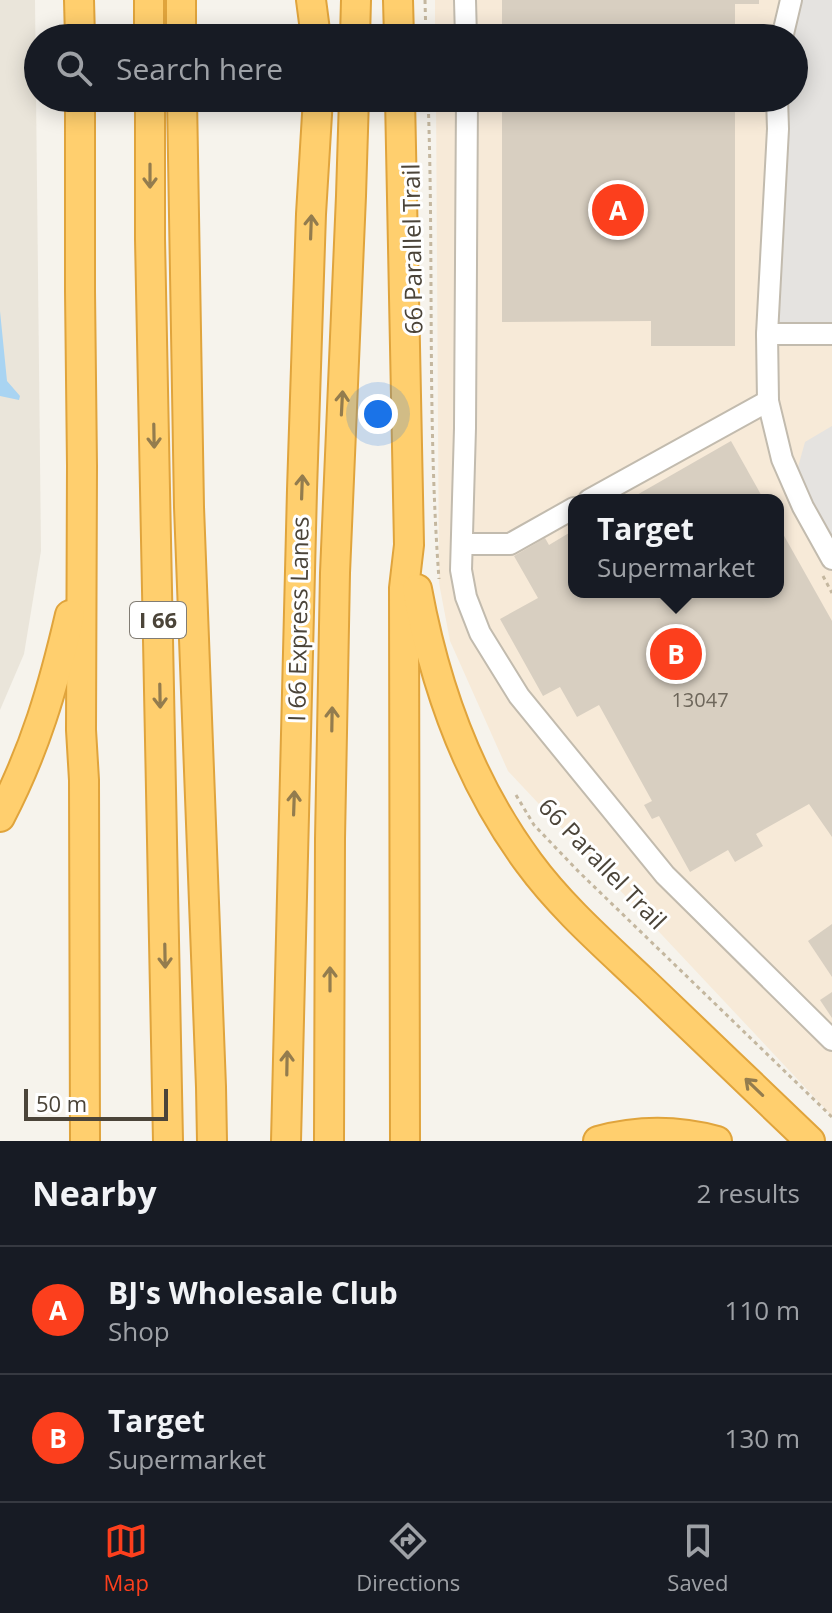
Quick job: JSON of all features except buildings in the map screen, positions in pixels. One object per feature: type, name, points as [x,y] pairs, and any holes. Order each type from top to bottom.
[{"type":"highway","points":[[79,0],[80,24]]},
{"type":"highway","points":[[149,0],[149,24]]},
{"type":"highway","points":[[181,0],[181,24]]},
{"type":"highway","points":[[311,0],[315,24]]},
{"type":"highway","points":[[319,24],[321,0]]},
{"type":"highway","points":[[355,24],[356,0]]},
{"type":"highway","points":[[398,0],[399,24]]},
{"type":"highway","points":[[80,112],[85,1141]]},
{"type":"highway","name":"I 66","points":[[150,112],[168,1141]]},
{"type":"highway","points":[[182,112],[189,507],[212,1141]]},
{"type":"highway","name":"I 66 Express Lanes","points":[[286,1141],[302,490],[317,112]]},
{"type":"highway","points":[[329,1141],[335,573],[354,112]]},
{"type":"highway","points":[[400,112],[409,545],[404,588],[405,1141]]},
{"type":"highway","points":[[0,817],[19,781],[54,682],[70,614],[82,531]]},
{"type":"highway","points":[[409,545],[424,627],[445,703],[465,754],[493,809],[529,863],[590,931],[810,1141]]},
{"type":"highway","points":[[598,1141],[659,1132],[717,1141]]},
{"type":"lane","points":[[465,0],[466,24]]},
{"type":"lane","points":[[785,24],[791,0]]},
{"type":"lane","points":[[467,112],[461,570],[466,597],[480,633],[519,696],[665,875],[832,1040]]},
{"type":"lane","points":[[777,112],[767,334],[768,401],[782,459],[803,507],[832,559]]},
{"type":"lane","points":[[767,334],[832,334]]},
{"type":"lane","points":[[600,494],[768,401]]},
{"type":"lane","points":[[462,544],[510,544],[568,511]]},
{"type":"path","points":[[425,0],[426,24]]},
{"type":"path","name":"66 Parallel Trail","points":[[429,112],[434,509],[439,583]]},
{"type":"path","name":"66 Parallel Trail","points":[[510,786],[534,825],[578,871],[832,1117]]},
{"type":"shaded area","points":[[0,0],[35,0],[35,24],[24,24],[24,112],[36,112],[41,551],[24,654],[0,710]]},
{"type":"shaded area","points":[[435,0],[832,0],[832,1116],[508,771],[450,641],[439,583],[436,112],[808,112],[808,24],[435,24]]},
{"type":"shaded area","points":[[789,0],[832,0],[832,332],[767,334],[776,112],[808,112],[808,24],[785,24]]},
{"type":"shaded area","points":[[832,426],[832,552],[793,485],[805,442]]},
{"type":"water","points":[[0,311],[7,381],[20,396],[19,400],[0,396]]},
{"type":"place","name":"BJ's Wholesale Club","points":[[618,210]]},
{"type":"place","name":"Target","points":[[676,654]]}]
